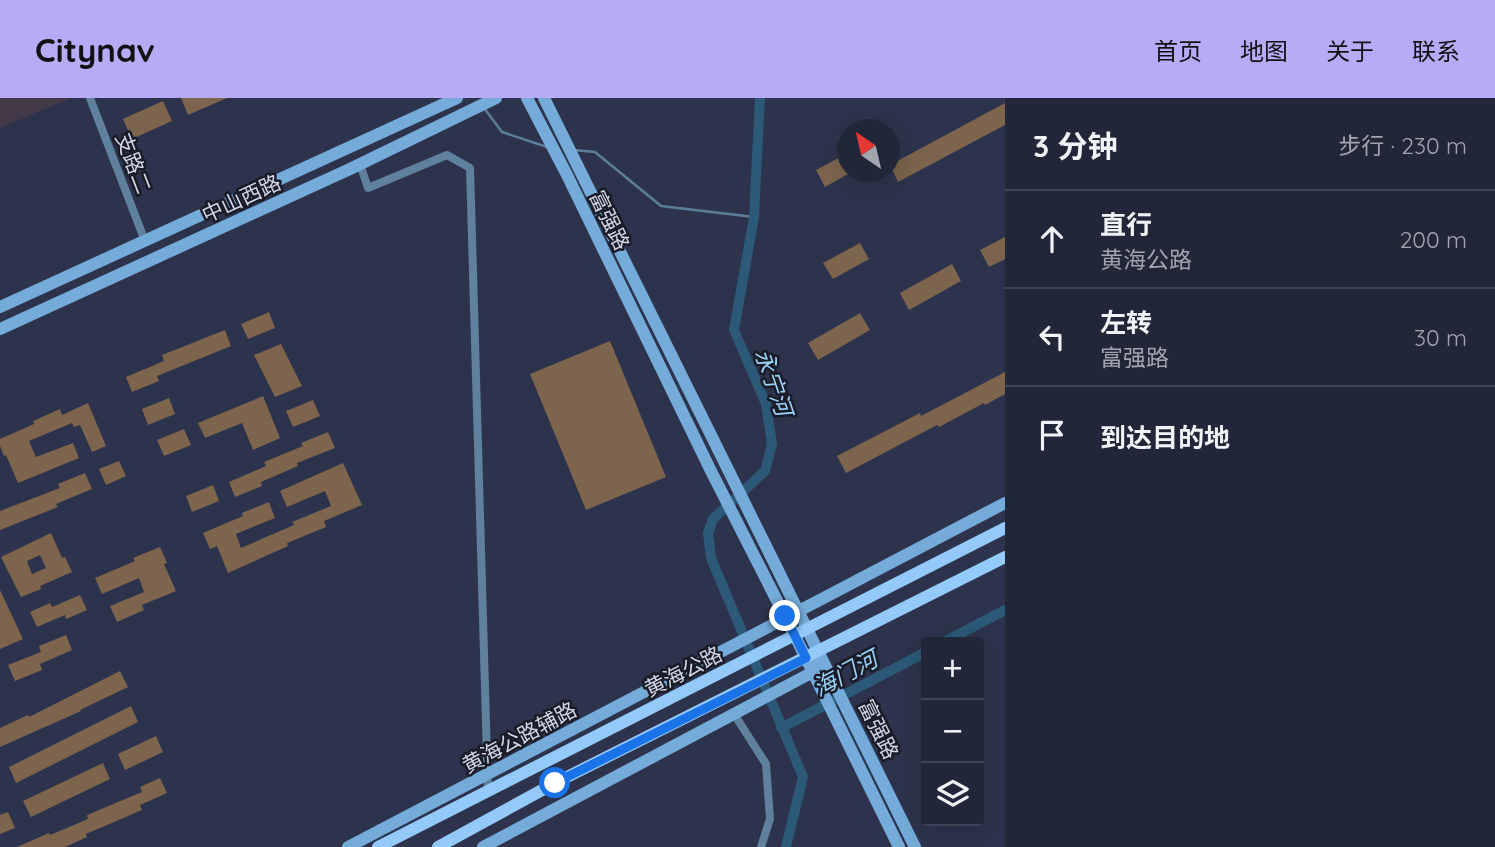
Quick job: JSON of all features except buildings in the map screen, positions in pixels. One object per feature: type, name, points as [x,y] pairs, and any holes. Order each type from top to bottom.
[{"type":"main road","name":"中山西路","points":[[0,329],[360,164],[496,98]]},
{"type":"main road","name":"富强路","points":[[527,98],[899,847]]},
{"type":"main road","name":"富强路","points":[[544,98],[915,847]]},
{"type":"main road","name":"中山西路","points":[[0,307],[453,100]]},
{"type":"main road","points":[[785,616],[1005,503]]},
{"type":"main road","name":"黄海公路","points":[[378,847],[1005,528]]},
{"type":"main road","name":"黄海公路","points":[[438,847],[555,783],[1005,557]]},
{"type":"main road","name":"黄海公路辅路","points":[[348,847],[785,616]]},
{"type":"main road","points":[[483,847],[813,672],[819,651]]},
{"type":"street","name":"支路二","points":[[90,98],[145,241]]},
{"type":"street","points":[[360,164],[368,188],[447,155],[470,168],[488,792]]},
{"type":"street","points":[[734,713],[766,764],[770,819],[761,847]]},
{"type":"shaded area","points":[[0,98],[69,98],[69,99],[0,128]]},
{"type":"waterway","name":"永宁河","points":[[760,98],[754,217],[734,330],[766,404],[772,444],[765,471],[713,519],[708,533],[711,558],[803,777],[786,847]]},
{"type":"waterway","points":[[484,108],[502,132],[547,147]]},
{"type":"waterway","points":[[574,150],[595,152],[661,206],[754,217]]},
{"type":"waterway","name":"海门河","points":[[954,637],[1005,610]]},
{"type":"waterway","name":"海门河","points":[[781,728],[921,655]]},
{"type":"route","points":[[555,783],[806,658],[785,616]]}]
